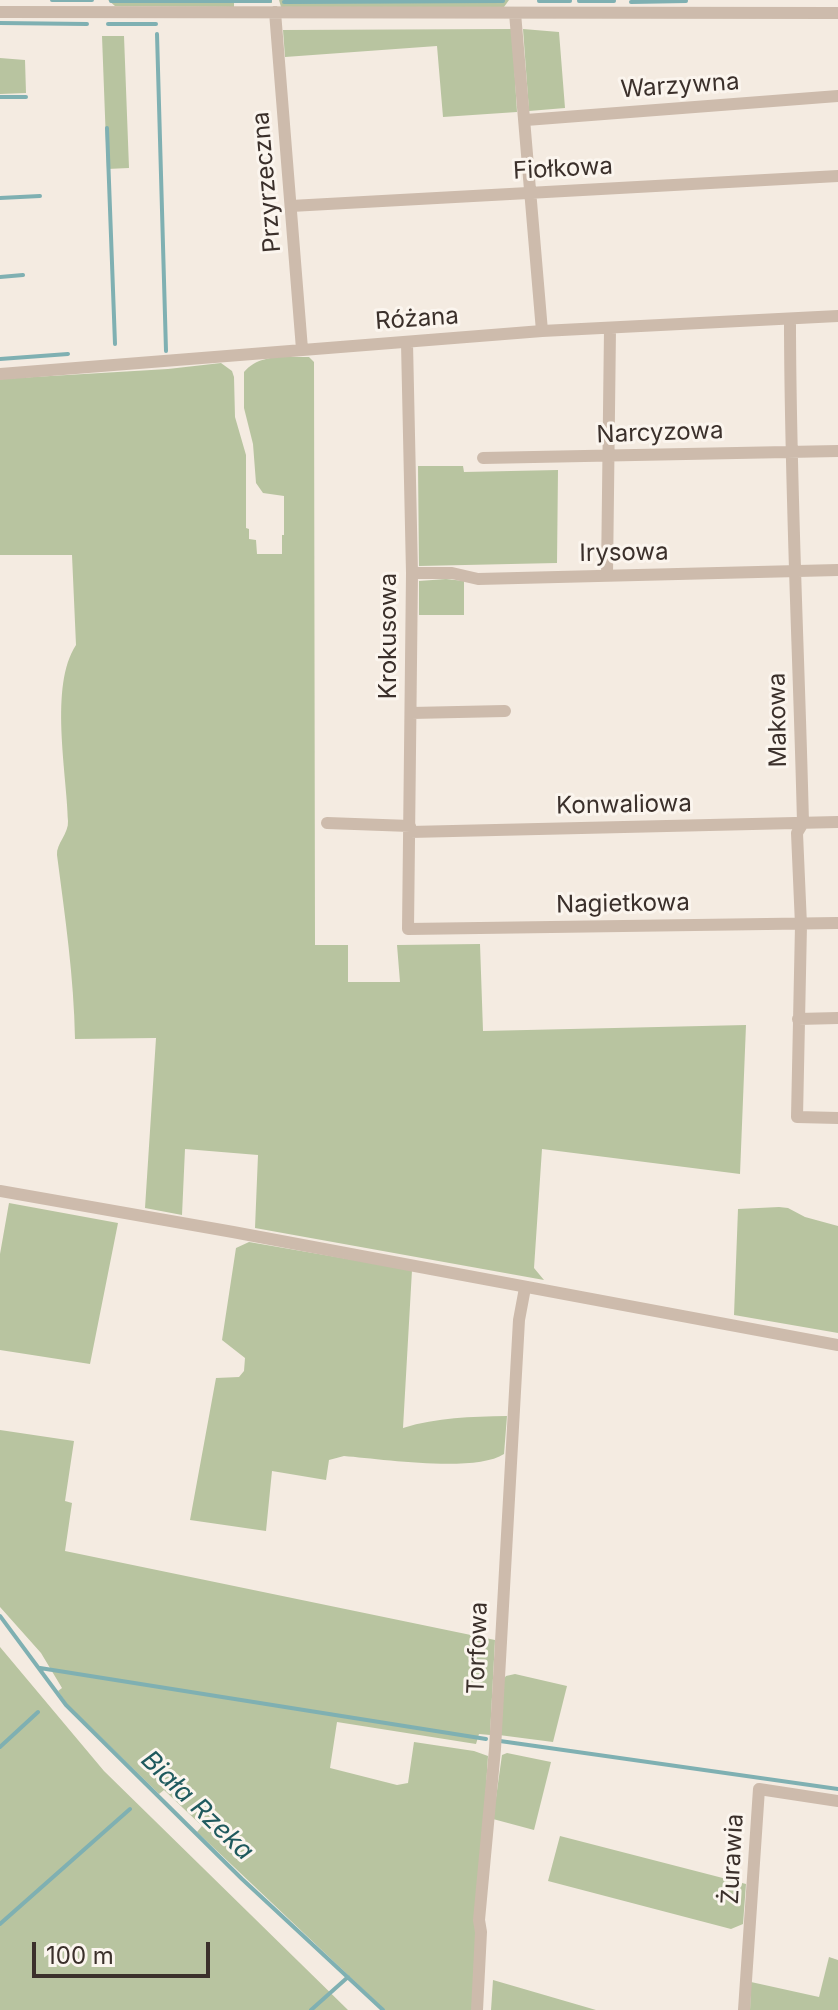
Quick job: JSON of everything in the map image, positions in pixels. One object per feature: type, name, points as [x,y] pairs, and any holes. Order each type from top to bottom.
[{"type":"street","points":[[0,12],[838,13]]},
{"type":"street","name":"Przyrzeczna","points":[[275,12],[302,349]]},
{"type":"street","points":[[515,13],[542,331]]},
{"type":"street","name":"Warzywna","points":[[526,120],[838,96]]},
{"type":"street","name":"Fiołkowa","points":[[291,206],[838,176]]},
{"type":"street","name":"Różana","points":[[0,374],[542,331],[838,316]]},
{"type":"street","name":"Makowa","points":[[790,320],[790,451],[797,571],[803,823],[797,833],[801,925],[797,1117],[838,1118]]},
{"type":"street","points":[[607,575],[610,329]]},
{"type":"street","name":"Krokusowa","points":[[407,343],[412,573],[408,929]]},
{"type":"street","name":"Narcyzowa","points":[[483,458],[838,451]]},
{"type":"street","name":"Irysowa","points":[[412,573],[452,573],[478,579],[838,570]]},
{"type":"street","points":[[411,713],[505,711]]},
{"type":"street","name":"Konwaliowa","points":[[327,823],[410,829],[838,822]]},
{"type":"street","name":"Nagietkowa","points":[[408,929],[838,923]]},
{"type":"street","points":[[798,1019],[838,1018]]},
{"type":"street","points":[[0,1191],[838,1345]]},
{"type":"street","name":"Torfowa","points":[[477,2010],[479,1920],[495,1749],[519,1320],[525,1288]]},
{"type":"street","name":"Żurawia","points":[[744,2010],[759,1789],[838,1801]]},
{"type":"green space","points":[[108,0],[272,0],[272,3],[234,3],[234,7],[115,6]]},
{"type":"green space","points":[[279,0],[509,0],[504,7],[281,7]]},
{"type":"green space","points":[[512,29],[517,112],[443,117],[437,46],[285,57],[283,30]]},
{"type":"green space","points":[[523,29],[559,32],[565,108],[529,111]]},
{"type":"green space","points":[[102,36],[124,36],[129,168],[107,169]]},
{"type":"green space","points":[[0,58],[25,60],[26,93],[0,94]]},
{"type":"green space","points":[[309,357],[314,362],[315,945],[348,945],[348,982],[400,982],[397,945],[480,944],[483,1031],[746,1025],[740,1174],[542,1149],[534,1268],[544,1280],[255,1228],[258,1155],[185,1149],[182,1215],[145,1208],[156,1038],[75,1039],[71,970],[57,855],[68,821],[61,706],[68,662],[76,645],[72,555],[0,555],[0,379],[221,363],[232,371],[234,377],[235,417],[246,455],[246,528],[249,529],[249,539],[256,540],[257,554],[282,554],[284,496],[263,493],[256,483],[253,444],[244,408],[244,372],[266,359]]},
{"type":"green space","points":[[418,466],[463,466],[464,472],[558,470],[557,563],[419,566]]},
{"type":"green space","points":[[419,581],[464,581],[464,615],[419,615]]},
{"type":"green space","points":[[9,1203],[118,1223],[90,1364],[0,1350],[0,1254]]},
{"type":"green space","points":[[779,1207],[838,1226],[838,1333],[734,1315],[738,1209]]},
{"type":"green space","points":[[249,1242],[412,1270],[403,1428],[467,1417],[507,1416],[504,1454],[490,1460],[450,1464],[344,1456],[329,1460],[326,1480],[272,1471],[266,1531],[190,1520],[216,1378],[239,1377],[244,1371],[245,1358],[222,1340],[236,1248]]},
{"type":"green space","points":[[0,1430],[74,1441],[65,1501],[72,1503],[65,1551],[495,1640],[490,1735],[479,1734],[476,1744],[337,1722],[330,1768],[397,1785],[408,1783],[414,1742],[488,1756],[472,2010],[385,2010],[197,1832],[202,1826],[164,1790],[159,1794],[67,1704],[58,1691],[62,1688],[41,1653],[0,1607]]},
{"type":"green space","points":[[0,1647],[104,1771],[348,2010],[0,2010]]},
{"type":"green space","points":[[515,1674],[567,1686],[553,1742],[499,1735],[503,1680]]},
{"type":"green space","points":[[507,1753],[551,1762],[534,1830],[493,1819],[502,1755]]},
{"type":"green space","points":[[560,1836],[746,1884],[743,1924],[731,1929],[548,1881]]},
{"type":"green space","points":[[829,1957],[838,1960],[838,2010],[750,2010],[751,1982],[819,1997]]},
{"type":"green space","points":[[493,1980],[596,2010],[491,2010]]},
{"type":"waterway","points":[[52,0],[92,0]]},
{"type":"waterway","points":[[111,1],[270,1]]},
{"type":"waterway","points":[[284,2],[503,1]]},
{"type":"waterway","points":[[539,1],[570,1]]},
{"type":"waterway","points":[[579,1],[614,1]]},
{"type":"waterway","points":[[631,2],[686,1]]},
{"type":"waterway","points":[[0,23],[87,24]]},
{"type":"waterway","points":[[108,24],[156,24]]},
{"type":"waterway","points":[[157,34],[166,351]]},
{"type":"waterway","points":[[0,97],[26,97]]},
{"type":"waterway","points":[[107,128],[115,344]]},
{"type":"waterway","points":[[0,198],[40,196]]},
{"type":"waterway","points":[[0,277],[23,275]]},
{"type":"waterway","points":[[0,359],[68,354]]},
{"type":"waterway","name":"Biała Rzeka","points":[[0,1616],[66,1705],[242,1879],[383,2010]]},
{"type":"waterway","points":[[40,1668],[486,1739]]},
{"type":"waterway","points":[[0,1747],[38,1712]]},
{"type":"waterway","points":[[500,1741],[838,1789]]},
{"type":"waterway","points":[[0,1924],[130,1809]]},
{"type":"waterway","points":[[311,2010],[348,1977]]}]
